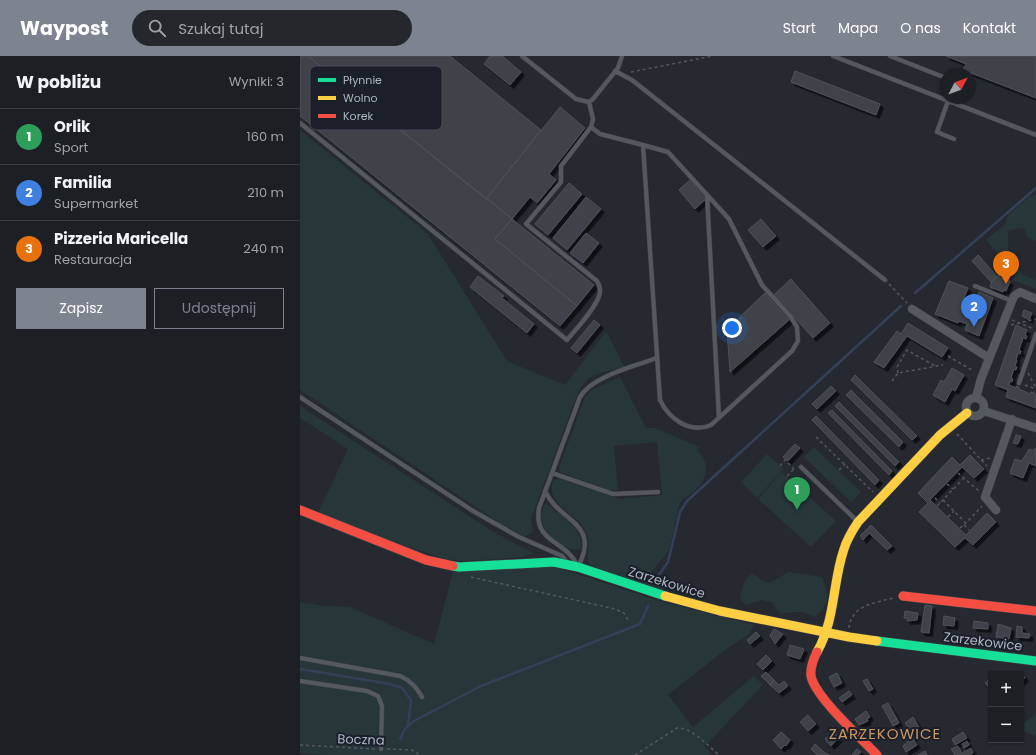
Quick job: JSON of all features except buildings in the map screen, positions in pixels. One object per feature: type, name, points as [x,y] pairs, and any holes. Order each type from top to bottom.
[{"type":"street","points":[[976,398],[989,358],[1016,294],[1020,292],[1036,299]]},
{"type":"street","points":[[912,309],[989,358]]},
{"type":"street","points":[[967,413],[966,403],[971,398],[976,398],[982,401],[984,411]]},
{"type":"street","points":[[967,413],[974,417],[978,416],[984,411]]},
{"type":"street","points":[[984,411],[1036,428]]},
{"type":"street","points":[[877,755],[813,685],[811,670],[813,662],[827,633],[835,600],[838,563],[847,538],[858,522],[940,435],[967,413]]},
{"type":"street","points":[[996,510],[987,497],[1012,419]]},
{"type":"street","name":"Zarzekowice","points":[[300,510],[426,560],[459,567],[554,562],[578,567],[680,602],[827,633],[1036,661]]},
{"type":"street","points":[[903,596],[1036,612]]},
{"type":"lane","points":[[522,56],[576,99],[589,102],[593,100],[615,71],[622,56]]},
{"type":"lane","points":[[833,56],[940,98]]},
{"type":"lane","points":[[890,56],[940,76]]},
{"type":"lane","points":[[615,71],[638,85],[885,280]]},
{"type":"lane","points":[[300,123],[567,340],[600,296],[601,289],[597,281],[526,224],[561,182],[561,166],[591,127],[593,119],[589,102]]},
{"type":"lane","points":[[947,104],[937,132],[954,139]]},
{"type":"lane","points":[[963,104],[1036,135]]},
{"type":"lane","points":[[591,127],[600,134],[643,145],[668,152],[729,219],[762,285],[790,316],[797,327],[798,341],[792,351],[711,425],[701,430],[684,426],[664,407],[660,400],[643,145]]},
{"type":"lane","points":[[707,195],[719,418]]},
{"type":"lane","points":[[975,286],[1013,299]]},
{"type":"lane","points":[[1018,383],[1036,334]]},
{"type":"lane","points":[[578,567],[571,554],[549,540],[538,524],[539,508],[545,491],[584,390],[595,382],[656,358]]},
{"type":"lane","points":[[300,397],[473,511],[519,537],[562,556],[567,562],[578,567]]},
{"type":"lane","points":[[801,468],[858,522]]},
{"type":"lane","points":[[552,473],[613,494],[658,492]]},
{"type":"lane","points":[[545,491],[551,502],[576,524],[583,535],[586,544],[584,555],[578,567]]},
{"type":"lane","points":[[300,658],[400,676],[407,679],[416,687],[422,697]]},
{"type":"lane","points":[[300,681],[367,691],[378,696],[382,706],[381,749]]},
{"type":"path","points":[[627,73],[714,56]]},
{"type":"path","points":[[885,280],[912,309]]},
{"type":"path","points":[[1009,319],[1036,329]]},
{"type":"path","points":[[1006,326],[1036,319]]},
{"type":"path","points":[[898,373],[897,368],[907,350],[935,366]]},
{"type":"path","points":[[948,356],[972,370]]},
{"type":"path","points":[[892,381],[898,373],[943,365]]},
{"type":"path","points":[[1025,366],[1036,388]]},
{"type":"path","points":[[1018,383],[1036,388]]},
{"type":"path","points":[[953,429],[990,469]]},
{"type":"path","points":[[816,436],[877,496]]},
{"type":"path","points":[[981,460],[993,457]]},
{"type":"path","points":[[780,466],[785,460],[797,472],[801,468]]},
{"type":"path","points":[[838,470],[845,464]]},
{"type":"path","points":[[787,476],[794,469]]},
{"type":"path","points":[[958,473],[974,488],[987,497],[960,528]]},
{"type":"path","points":[[937,506],[963,478]]},
{"type":"path","points":[[948,484],[953,489]]},
{"type":"path","points":[[935,498],[940,503]]},
{"type":"path","points":[[943,500],[966,522]]},
{"type":"path","points":[[948,517],[954,511]]},
{"type":"path","points":[[964,525],[969,530]]},
{"type":"path","points":[[459,567],[473,578],[614,609],[624,613],[628,620]]},
{"type":"path","points":[[849,637],[852,617],[861,607],[903,596]]},
{"type":"path","points":[[635,755],[669,731],[677,728],[691,731],[719,755]]},
{"type":"path","name":"Boczna","points":[[300,745],[412,750],[420,755]]},
{"type":"shaded area","points":[[300,130],[428,234],[507,361],[565,385],[606,331],[625,368],[599,373],[588,379],[579,390],[531,519],[533,532],[525,537],[498,522],[300,390]]},
{"type":"shaded area","points":[[1036,194],[1036,242],[1027,237],[1024,228],[1010,230],[1008,233],[1008,249],[1022,274],[1036,280],[1036,289],[1013,280],[1016,274],[986,240],[1005,224],[1008,215],[1029,197]]},
{"type":"shaded area","points":[[620,377],[646,428],[655,428],[700,447],[697,450],[703,458],[706,466],[704,479],[699,486],[680,502],[669,550],[650,574],[665,579],[662,592],[593,567],[588,561],[588,539],[585,530],[581,524],[557,503],[553,496],[553,481],[559,478],[619,499],[662,495],[657,442],[614,446],[618,490],[610,491],[560,472],[559,467],[585,397],[593,389]]},
{"type":"shaded area","points":[[300,406],[492,531],[534,553],[523,557],[466,561],[444,559],[380,537],[318,513],[348,449],[300,418]]},
{"type":"shaded area","points":[[814,447],[861,492],[851,502],[804,457]]},
{"type":"shaded area","points":[[767,454],[784,469],[757,498],[741,482]]},
{"type":"shaded area","points":[[782,472],[836,521],[811,547],[758,499]]},
{"type":"shaded area","points":[[545,503],[570,523],[575,529],[579,535],[581,549],[568,548],[562,545],[555,541],[545,530],[541,518]]},
{"type":"shaded area","points":[[536,565],[559,568],[659,601],[754,625],[749,634],[725,650],[668,695],[693,727],[754,676],[763,685],[709,742],[704,745],[711,753],[708,755],[325,755],[300,753],[300,684],[307,684],[308,679],[300,678],[300,602],[325,606],[350,607],[434,644],[453,572]]},
{"type":"shaded area","points":[[788,572],[822,577],[827,599],[824,607],[815,617],[801,612],[780,613],[772,602],[761,600],[746,605],[740,600],[745,581],[753,573],[761,580],[770,583]]},
{"type":"shaded area","points":[[1036,714],[1036,736],[1024,732],[1024,723]]},
{"type":"waterway","points":[[915,293],[1036,188]]},
{"type":"waterway","points":[[658,576],[668,562],[680,512],[687,501],[901,306]]},
{"type":"waterway","points":[[400,739],[405,729],[414,721],[481,686],[640,624],[648,606]]},
{"type":"waterway","points":[[300,669],[390,684],[402,688],[411,700],[408,726]]},
{"type":"traffic: fast","points":[[453,566],[459,567],[554,562],[578,567],[665,596]]},
{"type":"traffic: fast","points":[[877,641],[1036,661]]},
{"type":"traffic: slow","points":[[817,652],[828,626],[837,575],[844,549],[848,538],[858,522],[940,435],[967,413]]},
{"type":"traffic: slow","points":[[665,596],[720,611],[849,637],[877,641]]},
{"type":"traffic: jam","points":[[300,510],[426,560],[453,566]]},
{"type":"traffic: jam","points":[[903,596],[1036,611]]},
{"type":"traffic: jam","points":[[817,652],[811,670],[814,685],[829,706],[877,755]]},
{"type":"place","name":"Pizzeria Maricella","points":[[1006,284]]},
{"type":"place","name":"Familia","points":[[974,327]]},
{"type":"place","name":"Orlik","points":[[797,510]]},
{"type":"district","name":"ZARZEKOWICE","points":[[885,734]]}]
